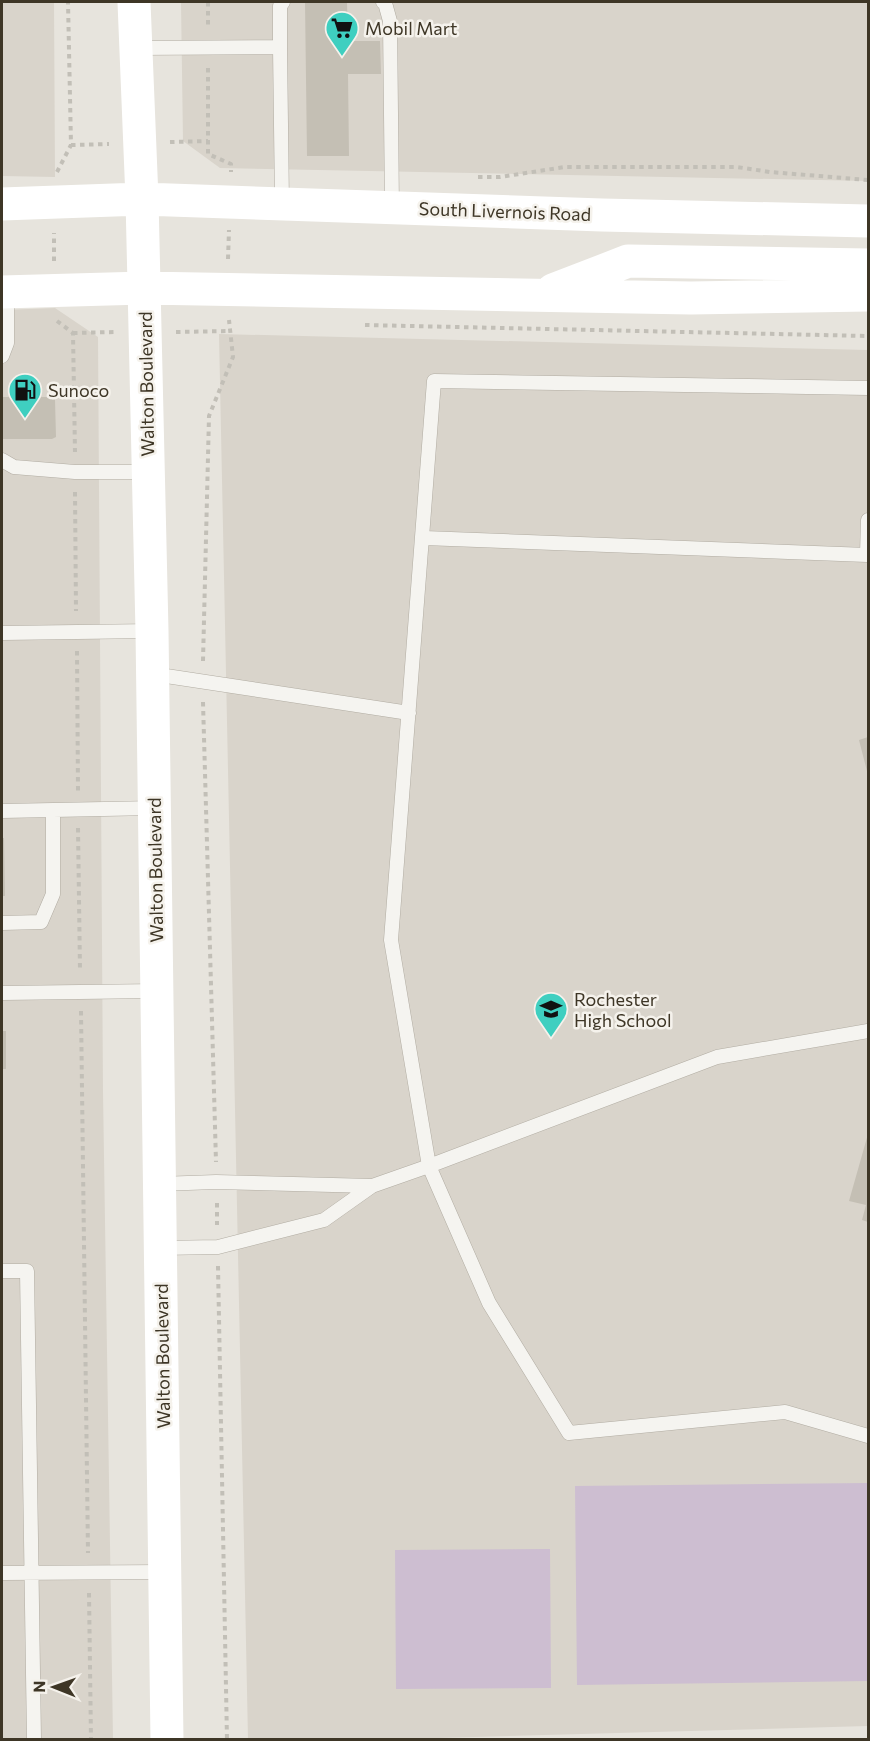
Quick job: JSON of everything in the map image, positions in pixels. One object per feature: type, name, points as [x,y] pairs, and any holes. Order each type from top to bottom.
[{"type":"main road","name":"Walton Boulevard","points":[[135,2],[153,674],[167,1740]]},
{"type":"main road","name":"South Livernois Road","points":[[2,204],[142,199],[868,221]]},
{"type":"main road","points":[[537,296],[628,261],[868,265]]},
{"type":"main road","points":[[4,292],[144,288],[691,298],[868,295]]},
{"type":"lane","points":[[282,204],[280,6],[283,2]]},
{"type":"lane","points":[[383,2],[390,21],[392,207]]},
{"type":"lane","points":[[136,48],[280,47]]},
{"type":"lane","points":[[2,356],[7,342],[4,292]]},
{"type":"lane","points":[[868,388],[434,381],[391,940],[429,1166],[489,1303],[569,1432],[785,1412],[868,1436]]},
{"type":"lane","points":[[2,460],[14,467],[75,472],[148,472]]},
{"type":"lane","points":[[423,538],[868,555],[868,520]]},
{"type":"lane","points":[[2,633],[152,631]]},
{"type":"lane","points":[[153,674],[409,713]]},
{"type":"lane","points":[[2,811],[155,808]]},
{"type":"lane","points":[[2,923],[41,922],[53,894],[53,811]]},
{"type":"lane","points":[[2,993],[157,991]]},
{"type":"lane","points":[[160,1248],[218,1247],[324,1220],[372,1185],[429,1166],[717,1058],[868,1031]]},
{"type":"lane","points":[[159,1184],[216,1182],[372,1185]]},
{"type":"lane","points":[[2,1271],[27,1270],[34,1740]]},
{"type":"lane","points":[[2,1573],[166,1572]]},
{"type":"path","points":[[68,2],[71,145],[55,177],[53,318],[74,333],[80,992],[91,1740]]},
{"type":"path","points":[[208,2],[208,154],[231,164],[226,289]]},
{"type":"path","points":[[468,177],[500,177],[565,167],[738,167],[868,180]]},
{"type":"path","points":[[227,1740],[218,1247],[202,681],[208,416],[233,357],[229,318],[240,319]]},
{"type":"path","points":[[354,325],[868,336]]},
{"type":"shaded area","points":[[2,2],[54,2],[55,177],[2,176]]},
{"type":"shaded area","points":[[181,2],[868,2],[868,181],[220,168],[183,141]]},
{"type":"shaded area","points":[[55,308],[98,337],[103,1092],[113,1739],[2,1739],[2,310]]},
{"type":"shaded area","name":"Rochester High School","points":[[219,334],[868,350],[868,1726],[403,1739],[248,1739]]},
{"type":"shaded area","points":[[868,1483],[868,1681],[577,1685],[575,1486]]},
{"type":"shaded area","points":[[550,1549],[551,1688],[396,1689],[395,1550]]},
{"type":"building","points":[[305,2],[347,2],[348,41],[380,41],[381,74],[348,74],[349,156],[307,156]]},
{"type":"building","points":[[2,397],[53,397],[56,437],[52,439],[2,439]]},
{"type":"building","points":[[868,737],[868,775],[859,740]]},
{"type":"building","points":[[2,838],[4,838],[5,896],[2,896]]},
{"type":"building","points":[[2,1031],[6,1031],[6,1069],[2,1069]]},
{"type":"building","points":[[868,1134],[868,1222],[862,1220],[866,1205],[849,1201]]},
{"type":"place","name":"Mobil Mart","points":[[342,57]]},
{"type":"place","name":"Sunoco","points":[[25,419]]},
{"type":"place","name":"Rochester High School","points":[[551,1038]]}]
